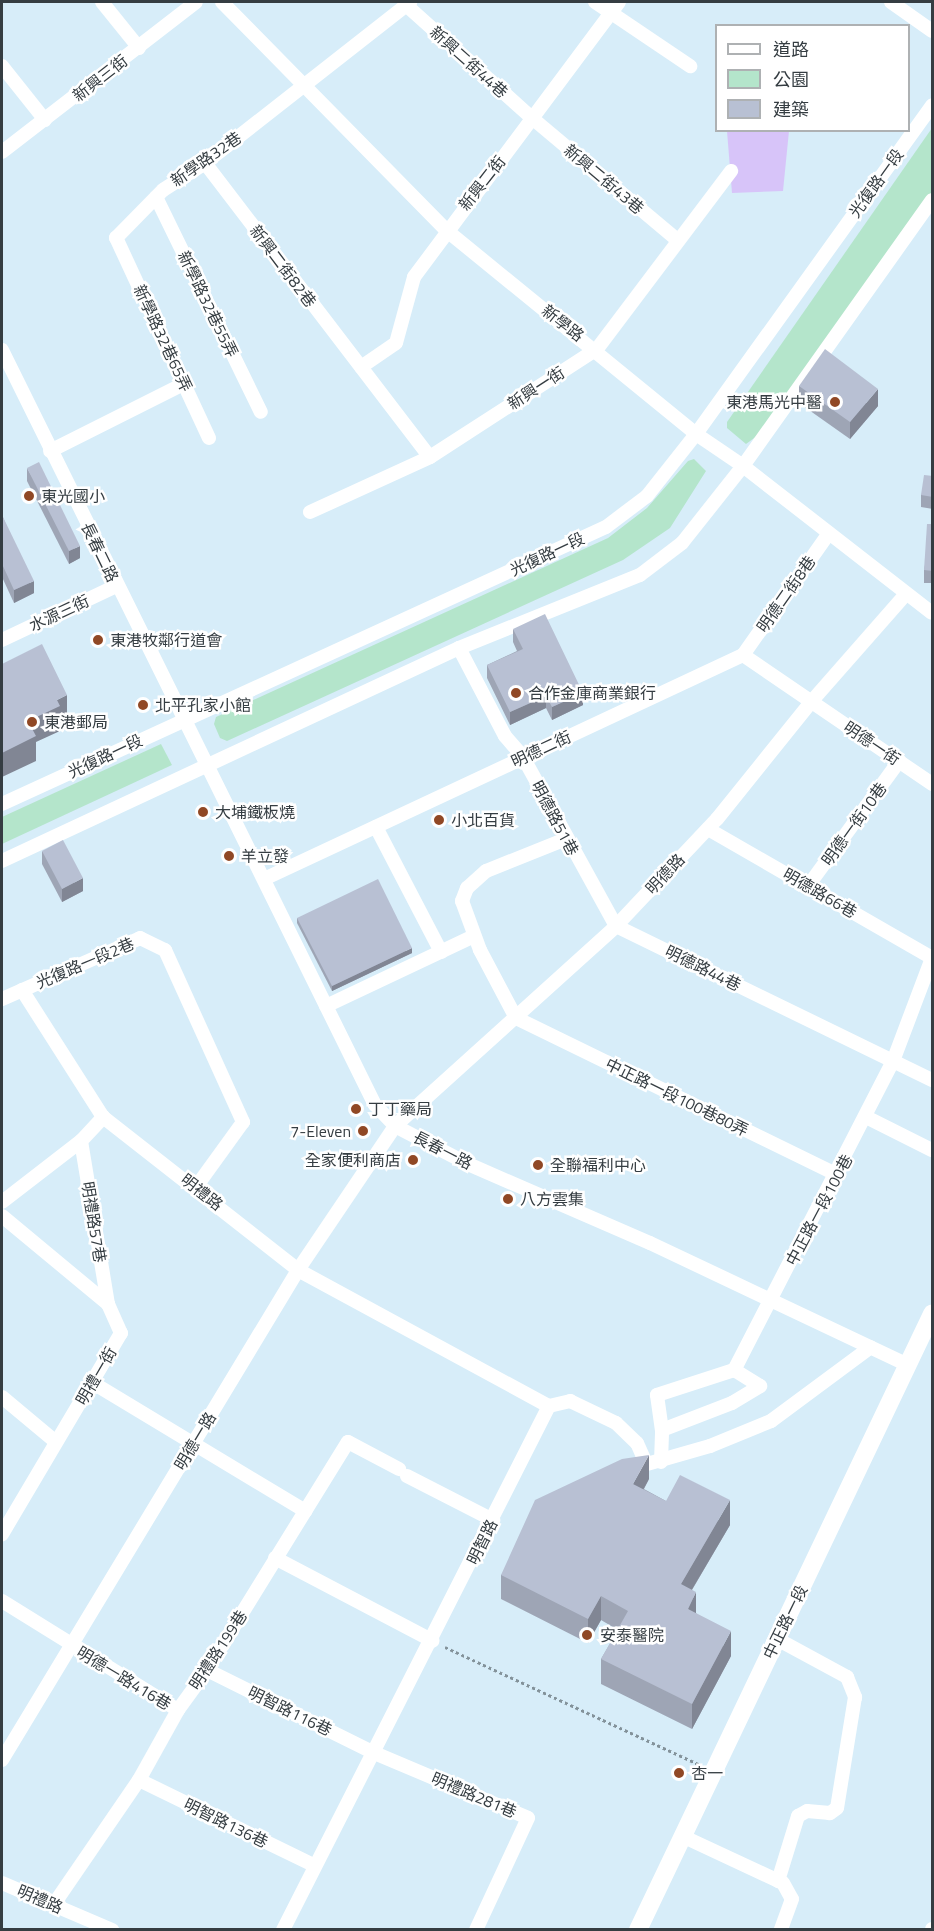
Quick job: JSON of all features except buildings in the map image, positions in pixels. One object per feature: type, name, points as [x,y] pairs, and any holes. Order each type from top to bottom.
[{"type":"main road","name":"中正路一段","points":[[638,1929],[933,1314]]},
{"type":"street","points":[[102,2],[139,48]]},
{"type":"street","name":"新興三街","points":[[2,152],[196,2]]},
{"type":"street","name":"新學路","points":[[222,2],[302,86],[446,230],[597,349],[696,434],[743,466],[933,613]]},
{"type":"street","points":[[595,2],[615,7],[690,66]]},
{"type":"street","points":[[891,2],[933,30]]},
{"type":"street","name":"新學路32巷","points":[[116,238],[156,197],[206,164],[408,3]]},
{"type":"street","name":"新興二街44巷","points":[[408,3],[532,118]]},
{"type":"street","name":"新興二街","points":[[361,368],[396,343],[414,276],[446,230],[615,7]]},
{"type":"street","points":[[2,66],[45,120]]},
{"type":"street","name":"光復路一段","points":[[2,804],[606,527],[647,495],[696,434],[933,105]]},
{"type":"street","name":"新興二街43巷","points":[[532,118],[676,239]]},
{"type":"street","name":"新興二街82巷","points":[[206,164],[430,458]]},
{"type":"street","name":"新興一街","points":[[310,512],[430,458],[597,349],[676,239],[731,171]]},
{"type":"street","name":"新學路32巷55弄","points":[[156,197],[261,412]]},
{"type":"street","points":[[2,861],[459,648],[640,575],[682,543],[743,466],[933,200]]},
{"type":"street","name":"新學路32巷65弄","points":[[116,238],[209,438]]},
{"type":"street","name":"長春二路","points":[[2,350],[183,720]]},
{"type":"street","points":[[50,451],[185,383]]},
{"type":"street","name":"明德二街8巷","points":[[742,656],[829,533]]},
{"type":"street","name":"水源三街","points":[[2,640],[116,586]]},
{"type":"street","name":"明德路","points":[[395,1126],[616,926],[708,829],[811,702],[906,594]]},
{"type":"street","name":"明德路51巷","points":[[459,648],[505,736],[523,757],[566,839],[616,926]]},
{"type":"street","points":[[742,656],[811,702]]},
{"type":"street","name":"明德二街","points":[[264,879],[742,656]]},
{"type":"street","name":"明德一街","points":[[811,702],[933,784]]},
{"type":"street","name":"長春一路","points":[[183,720],[375,1105],[395,1126],[468,1164],[650,1243],[770,1302],[908,1365]]},
{"type":"street","name":"明德一街10巷","points":[[808,886],[899,761]]},
{"type":"street","points":[[376,827],[441,952]]},
{"type":"street","name":"明德路66巷","points":[[708,829],[932,958]]},
{"type":"street","points":[[516,1018],[474,936],[462,901],[467,888],[486,871],[566,839]]},
{"type":"street","name":"明德路44巷","points":[[616,926],[933,1080]]},
{"type":"street","points":[[326,1006],[474,936]]},
{"type":"street","name":"光復路一段2巷","points":[[2,999],[140,938],[165,950],[243,1122],[196,1187]]},
{"type":"street","name":"中正路一段100巷","points":[[734,1370],[838,1175],[894,1061],[932,958]]},
{"type":"street","name":"明禮路","points":[[22,990],[103,1117],[196,1187],[298,1270]]},
{"type":"street","name":"中正路一段100巷80弄","points":[[516,1018],[838,1175]]},
{"type":"street","points":[[2,1202],[81,1141],[103,1117]]},
{"type":"street","points":[[866,1117],[933,1150]]},
{"type":"street","name":"明德一路","points":[[2,1760],[298,1270],[395,1126]]},
{"type":"street","name":"明禮路57巷","points":[[81,1141],[108,1304]]},
{"type":"street","name":"明禮一街","points":[[2,1216],[108,1304],[122,1333],[2,1534]]},
{"type":"street","points":[[298,1270],[549,1406],[570,1401],[616,1423],[637,1443],[646,1463]]},
{"type":"street","points":[[614,1477],[646,1463],[661,1462],[771,1421],[871,1347]]},
{"type":"street","points":[[661,1462],[662,1430],[657,1395],[734,1370],[760,1386],[732,1404],[662,1430]]},
{"type":"street","points":[[93,1383],[305,1511]]},
{"type":"street","points":[[2,1397],[56,1442]]},
{"type":"street","name":"明智路","points":[[283,1929],[313,1865],[433,1641],[549,1406]]},
{"type":"street","name":"明禮路199巷","points":[[54,1904],[139,1780],[178,1710],[207,1670],[348,1442],[493,1520]]},
{"type":"street","points":[[275,1558],[433,1641]]},
{"type":"street","name":"明德一路416巷","points":[[2,1601],[71,1647],[178,1710]]},
{"type":"street","points":[[777,1639],[847,1677],[855,1697],[837,1808],[830,1813],[807,1811],[798,1816],[778,1881]]},
{"type":"street","name":"明智路116巷","points":[[207,1670],[372,1752]]},
{"type":"street","name":"明禮路281巷","points":[[372,1752],[528,1818],[476,1929]]},
{"type":"street","name":"明智路136巷","points":[[139,1780],[313,1865]]},
{"type":"street","points":[[682,1836],[778,1881],[790,1891],[792,1899],[781,1929]]},
{"type":"street","name":"明禮路","points":[[2,1883],[112,1929]]},
{"type":"path","points":[[433,1641],[713,1771]]},
{"type":"green space","points":[[932,128],[932,192],[761,433],[746,444],[727,428],[727,422]]},
{"type":"green space","points":[[694,459],[706,471],[670,528],[623,560],[227,741],[220,738],[214,724],[216,717],[608,538],[647,508],[688,461]]},
{"type":"green space","points":[[161,744],[172,765],[2,844],[2,817]]},
{"type":"shaded area","points":[[727,132],[789,132],[783,191],[732,193]]},
{"type":"place","name":"東港馬光中醫","points":[[835,402]]},
{"type":"place","name":"東光國小","points":[[29,496]]},
{"type":"place","name":"東港牧鄰行道會","points":[[98,640]]},
{"type":"place","name":"合作金庫商業銀行","points":[[516,693]]},
{"type":"place","name":"北平孔家小館","points":[[143,705]]},
{"type":"place","name":"東港郵局","points":[[32,722]]},
{"type":"place","name":"大埔鐵板燒","points":[[203,812]]},
{"type":"place","name":"小北百貨","points":[[439,820]]},
{"type":"place","name":"羊立發","points":[[229,856]]},
{"type":"place","name":"丁丁藥局","points":[[356,1109]]},
{"type":"place","name":"7-Eleven","points":[[363,1131]]},
{"type":"place","name":"全家便利商店","points":[[413,1160]]},
{"type":"place","name":"全聯福利中心","points":[[538,1165]]},
{"type":"place","name":"八方雲集","points":[[508,1199]]},
{"type":"place","name":"安泰醫院","points":[[587,1635]]},
{"type":"place","name":"杏一","points":[[679,1773]]}]
